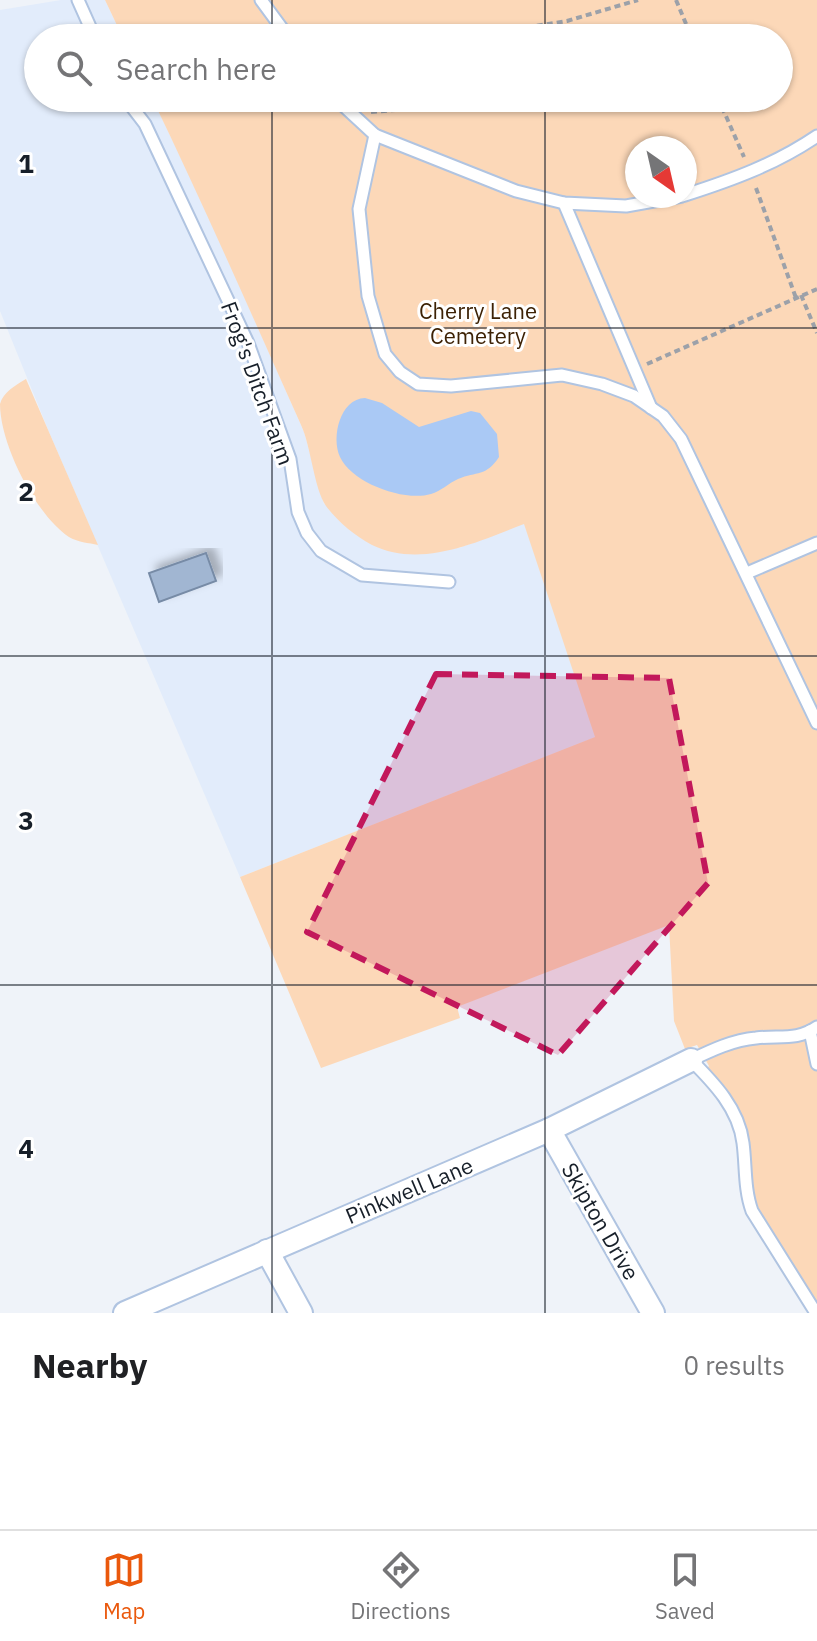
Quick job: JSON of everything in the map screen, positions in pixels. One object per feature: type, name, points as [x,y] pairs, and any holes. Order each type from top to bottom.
[{"type":"street","name":"Pinkwell Lane","points":[[125,1313],[549,1130],[691,1060]]},
{"type":"street","name":"Skipton Drive","points":[[549,1130],[653,1313]]},
{"type":"street","points":[[267,1251],[301,1313]]},
{"type":"lane","points":[[78,0],[89,24]]},
{"type":"lane","points":[[261,0],[279,24]]},
{"type":"lane","name":"Frog's Ditch Farm","points":[[133,112],[145,124],[248,343],[290,459],[298,512],[307,533],[321,551],[362,575],[449,582]]},
{"type":"lane","points":[[348,112],[375,135],[516,191],[564,203],[625,206]]},
{"type":"lane","points":[[375,135],[359,209],[368,296],[385,354],[400,372],[418,384],[451,386],[562,375],[602,384],[634,396],[663,416],[681,439],[817,723]]},
{"type":"lane","points":[[697,192],[751,173],[793,153],[817,136]]},
{"type":"lane","points":[[564,203],[651,408]]},
{"type":"lane","points":[[747,573],[817,543]]},
{"type":"lane","points":[[816,1313],[752,1211],[748,1200],[743,1140],[735,1117],[713,1082],[691,1060],[736,1041],[788,1038],[814,1029],[817,1064]]},
{"type":"path","points":[[548,24],[638,0]]},
{"type":"path","points":[[676,0],[686,24]]},
{"type":"path","points":[[353,117],[383,112]]},
{"type":"path","points":[[724,112],[799,297],[817,333]]},
{"type":"path","points":[[635,369],[817,289]]},
{"type":"highlighted area","points":[[436,674],[669,678],[708,883],[558,1055],[307,932]]},
{"type":"shaded area","points":[[61,0],[105,0],[116,24],[24,24],[24,112],[159,112],[208,214],[304,432],[324,504],[459,548],[524,523],[596,737],[240,877],[0,311],[0,10]]},
{"type":"green space","name":"Cherry Lane Cemetery","points":[[105,0],[817,0],[817,1309],[757,1206],[726,1092],[707,1068],[709,1066],[697,1045],[685,1049],[674,1021],[669,925],[457,1007],[460,1018],[321,1068],[240,877],[595,737],[524,524],[468,545],[429,554],[391,552],[372,545],[341,523],[326,506],[318,489],[301,425],[159,112],[793,112],[793,24],[116,24]]},
{"type":"green space","points":[[26,379],[98,545],[72,539],[57,527],[33,496],[13,458],[0,404],[7,392]]},
{"type":"water","points":[[365,398],[382,403],[419,427],[471,411],[480,413],[497,434],[499,457],[485,471],[458,479],[431,494],[407,495],[380,488],[355,475],[337,449],[337,430],[344,412],[356,400]]},
{"type":"building","points":[[206,553],[216,581],[159,602],[149,573]]}]
